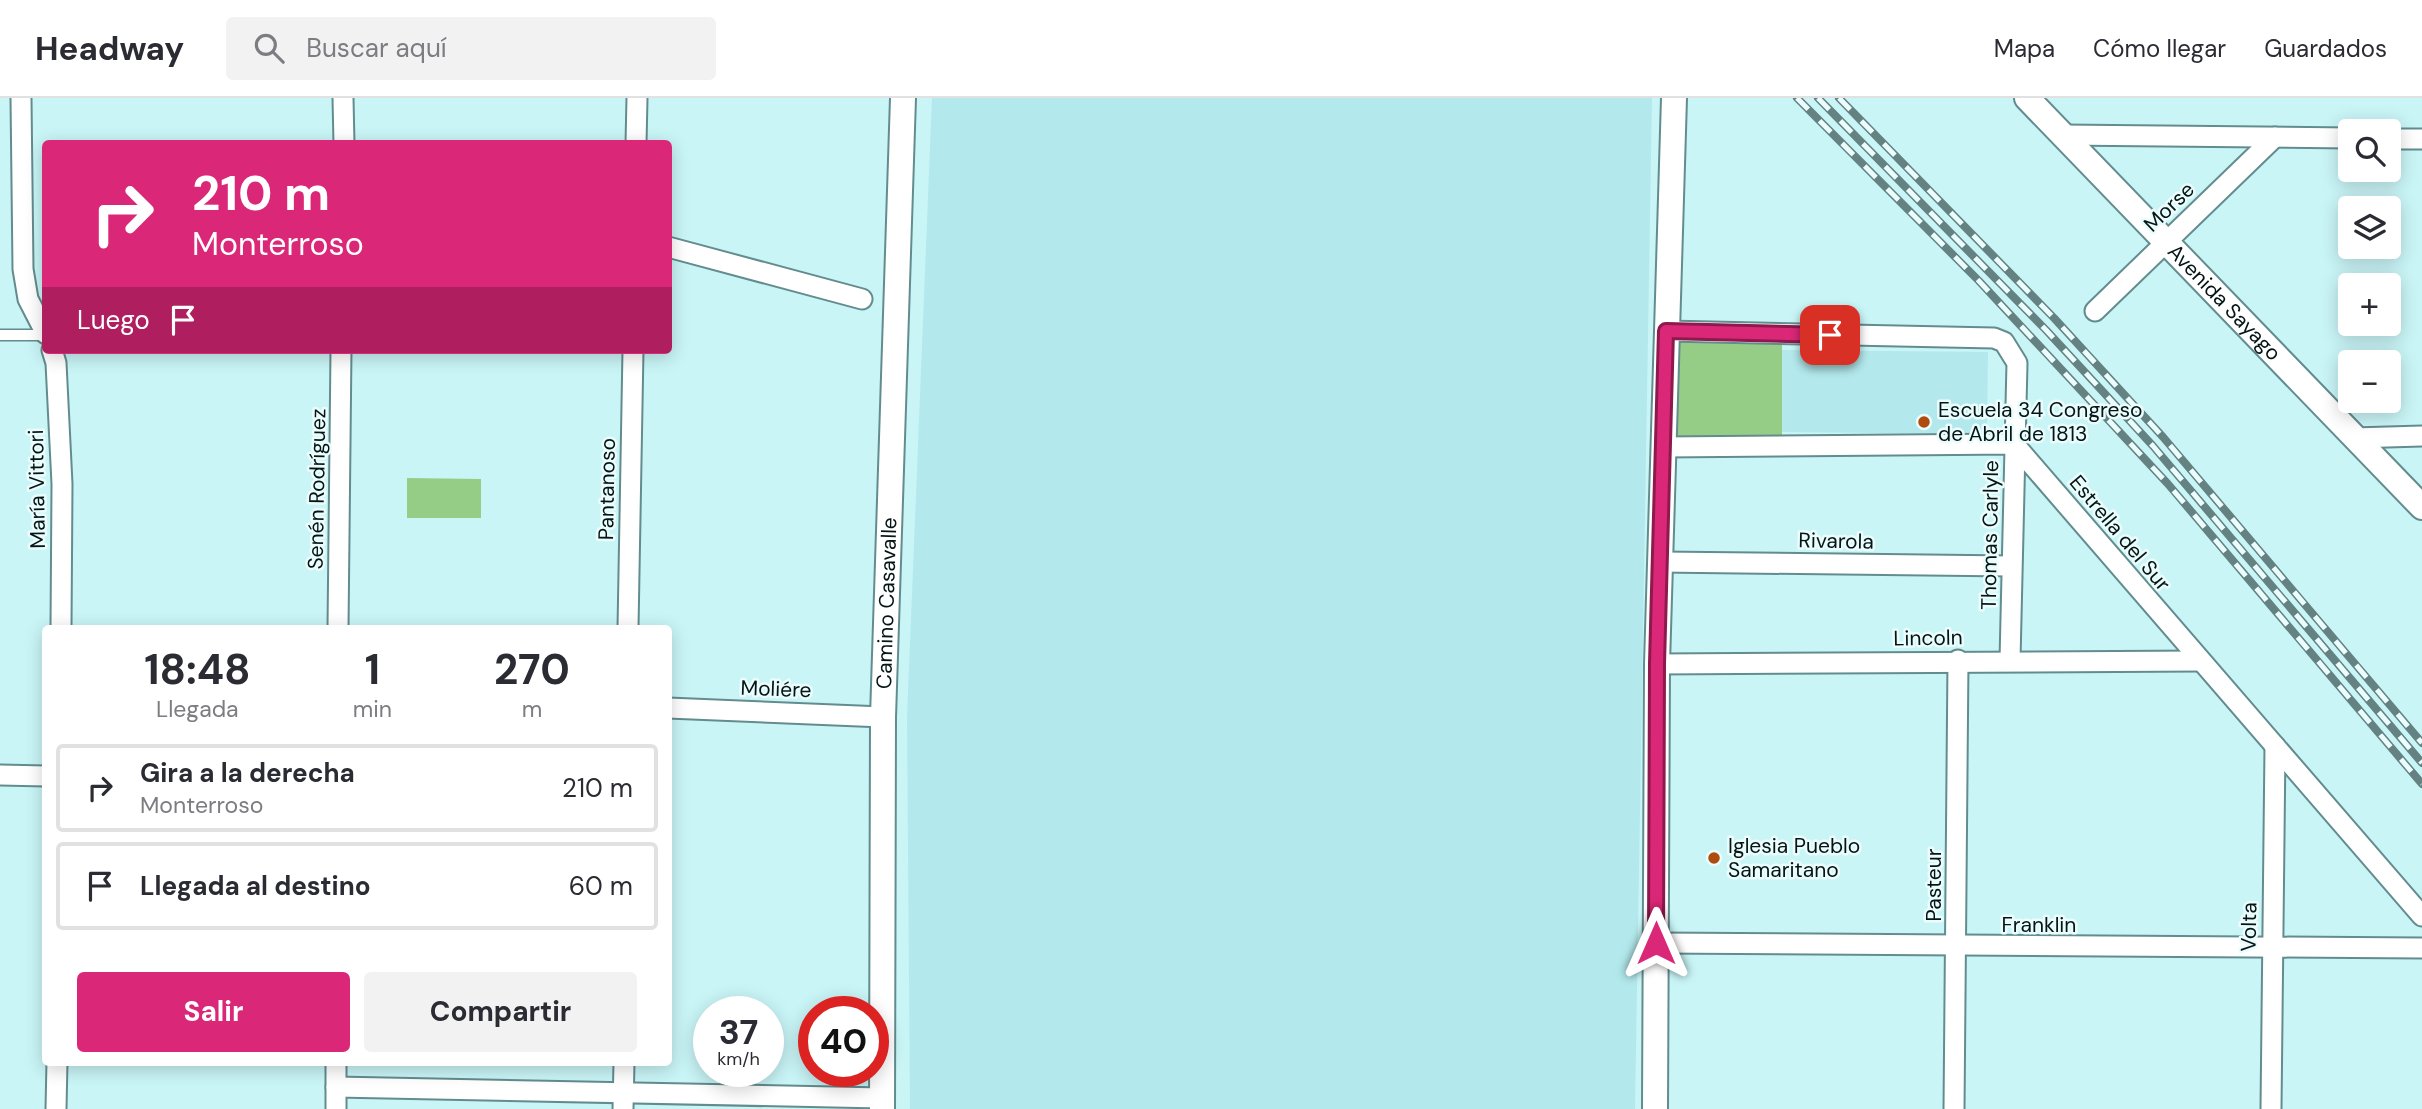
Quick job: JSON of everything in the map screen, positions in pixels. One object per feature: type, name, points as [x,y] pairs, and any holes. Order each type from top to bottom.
[{"type":"street","points":[[21,98],[23,269],[28,299],[42,326]]},
{"type":"street","points":[[343,98],[344,140]]},
{"type":"street","points":[[636,140],[637,98]]},
{"type":"street","name":"Camino Casavalle","points":[[882,1103],[883,717],[903,98]]},
{"type":"street","points":[[1655,1109],[1657,664],[1674,98]]},
{"type":"street","name":"Avenida Sayago","points":[[2034,102],[2422,507]]},
{"type":"street","points":[[2063,135],[2338,138]]},
{"type":"street","name":"Morse","points":[[2095,311],[2275,137]]},
{"type":"street","points":[[2401,139],[2422,139]]},
{"type":"street","points":[[672,248],[863,299]]},
{"type":"street","name":"Thomas Carlyle","points":[[1666,331],[1994,338],[2004,342],[2017,363],[2010,660]]},
{"type":"street","name":"María Vittori","points":[[54,354],[57,363],[62,484],[61,625]]},
{"type":"street","name":"Senén Rodríguez","points":[[338,625],[341,354]]},
{"type":"street","name":"Pantanoso","points":[[628,625],[632,354]]},
{"type":"street","points":[[2353,438],[2422,436]]},
{"type":"street","points":[[1663,447],[2014,444]]},
{"type":"street","name":"Estrella del Sur","points":[[2014,444],[2422,916]]},
{"type":"street","name":"Rivarola","points":[[1659,562],[2011,566]]},
{"type":"street","name":"Lincoln","points":[[1657,664],[1958,660],[2200,661]]},
{"type":"street","name":"Pasteur","points":[[1954,1109],[1958,660]]},
{"type":"street","name":"Moliére","points":[[672,708],[883,717]]},
{"type":"street","name":"Volta","points":[[2271,1109],[2275,746]]},
{"type":"street","points":[[0,775],[42,776]]},
{"type":"street","name":"Franklin","points":[[1656,943],[2422,948]]},
{"type":"street","points":[[56,1109],[57,1066]]},
{"type":"street","points":[[336,1066],[336,1109]]},
{"type":"street","points":[[623,1101],[624,1066]]},
{"type":"street","points":[[336,1087],[623,1101],[882,1103]]},
{"type":"lane","points":[[0,335],[42,334]]},
{"type":"shaded area","points":[[932,98],[1652,98],[1635,1109],[910,1109],[907,718]]},
{"type":"shaded area","points":[[1782,350],[1988,352],[1987,434],[1782,432]]},
{"type":"green space","points":[[1678,341],[1782,341],[1782,440],[1678,438],[1675,435]]},
{"type":"green space","points":[[407,478],[481,479],[481,518],[407,518]]},
{"type":"railway","points":[[1797,98],[1979,281],[2168,484],[2422,784]]},
{"type":"railway","points":[[1818,98],[2046,330],[2153,446],[2422,763]]},
{"type":"railway","points":[[1839,98],[2054,318],[2163,437],[2422,743]]},
{"type":"place","name":"Escuela 34 Congreso de Abril de 1813","points":[[1924,422]]},
{"type":"place","name":"Iglesia Pueblo Samaritano","points":[[1714,858]]},
{"type":"route","points":[[1656,943],[1657,664],[1666,331],[1830,335]]}]
